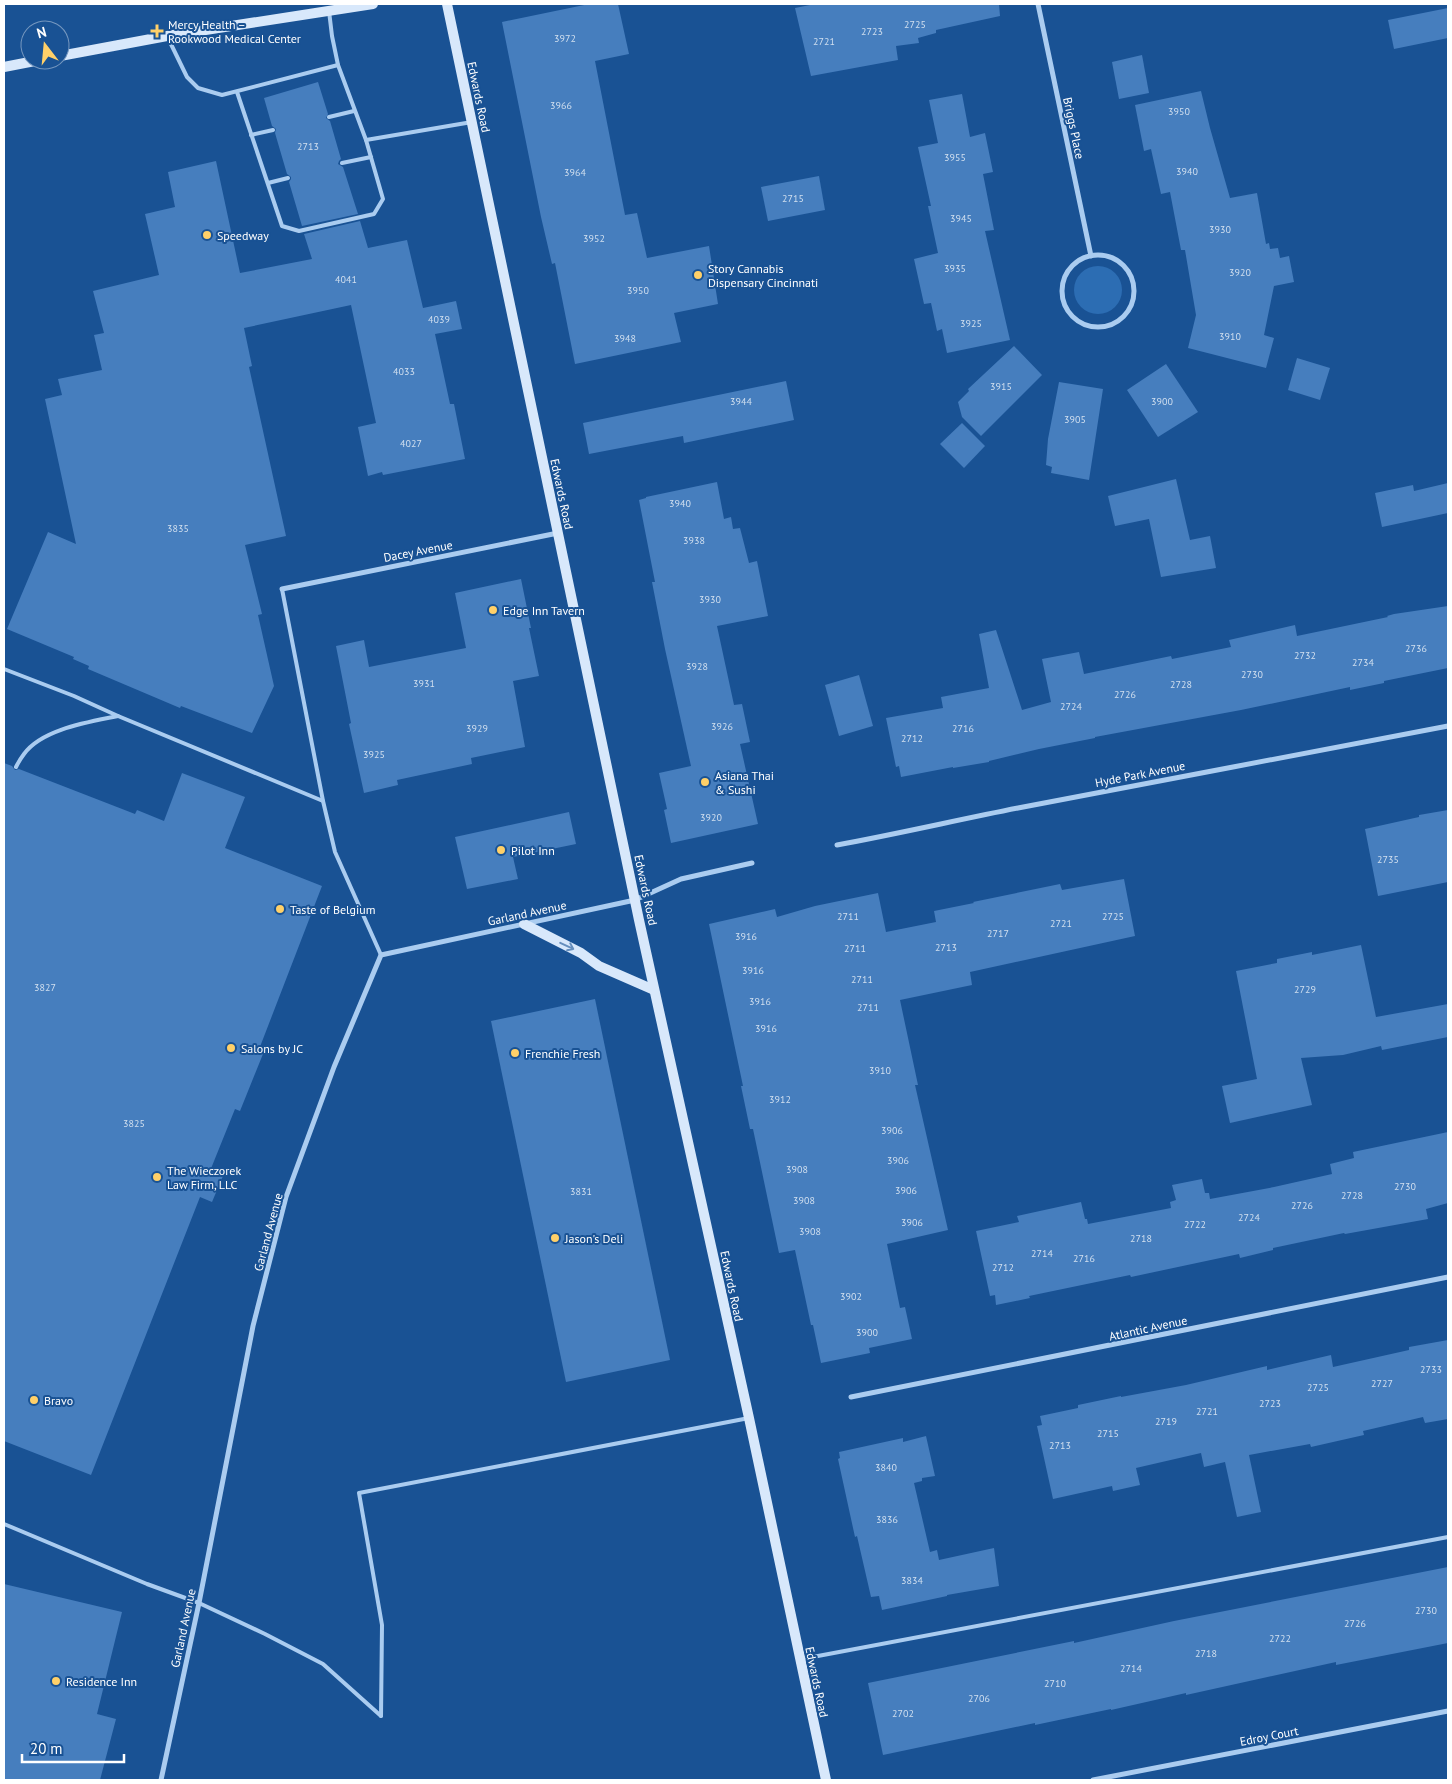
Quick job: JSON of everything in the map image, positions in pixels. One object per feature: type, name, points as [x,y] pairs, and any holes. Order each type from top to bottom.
[{"type":"main road","points":[[70,54],[167,36],[373,4]]},
{"type":"main road","name":"Edwards Road","points":[[447,4],[654,990],[749,1418],[826,1780]]},
{"type":"main road","points":[[4,67],[20,64]]},
{"type":"main road","points":[[524,924],[581,953],[599,966],[654,990]]},
{"type":"street","name":"Briggs Place","points":[[1038,4],[1091,256]]},
{"type":"street","points":[[1103,255],[1115,259],[1132,276],[1135,287],[1134,299],[1130,310],[1122,320],[1111,326],[1100,328],[1088,326],[1077,321],[1068,312],[1063,302],[1064,278],[1070,268],[1080,260],[1091,256],[1103,255]]},
{"type":"street","name":"Dacey Avenue","points":[[282,589],[558,533]]},
{"type":"street","name":"Hyde Park Avenue","points":[[836,845],[901,834],[953,821],[1448,726]]},
{"type":"street","points":[[635,900],[681,879],[752,863]]},
{"type":"street","name":"Garland Avenue","points":[[161,1780],[199,1603],[253,1326],[286,1197],[334,1067],[381,955],[635,900]]},
{"type":"street","name":"Atlantic Avenue","points":[[851,1397],[1448,1276]]},
{"type":"street","name":"Edroy Court","points":[[1093,1780],[1448,1711]]},
{"type":"lane","points":[[237,92],[282,226],[299,231],[374,214],[383,199],[366,140],[338,65],[329,10]]},
{"type":"lane","points":[[167,36],[187,76],[198,88],[222,95],[338,65]]},
{"type":"lane","points":[[329,117],[354,110]]},
{"type":"lane","points":[[366,140],[472,122]]},
{"type":"lane","points":[[251,135],[274,130]]},
{"type":"lane","points":[[342,163],[371,157]]},
{"type":"lane","points":[[268,183],[288,178]]},
{"type":"lane","points":[[282,589],[323,801],[335,852],[381,955]]},
{"type":"lane","points":[[4,669],[74,696],[323,801]]},
{"type":"lane","points":[[16,767],[25,752],[44,737],[80,724],[118,716]]},
{"type":"lane","points":[[4,1524],[147,1584],[199,1603],[265,1634],[323,1664],[381,1716],[382,1625],[359,1493],[749,1418]]},
{"type":"lane","points":[[800,1660],[1448,1537]]},
{"type":"shaded area","points":[[1098,266],[1107,268],[1115,273],[1120,281],[1122,290],[1120,299],[1115,307],[1107,312],[1098,314],[1089,312],[1081,307],[1076,299],[1074,290],[1076,281],[1081,273],[1089,268]]},
{"type":"building","points":[[589,4],[618,4],[629,54],[595,61],[625,215],[637,213],[647,258],[709,246],[718,304],[674,313],[681,342],[575,364],[555,263],[552,264],[541,217],[502,22]]},
{"type":"building","points":[[815,4],[999,4],[1000,16],[936,30],[936,33],[918,38],[919,43],[896,46],[898,60],[811,76],[795,8]]},
{"type":"building","points":[[1448,8],[1448,38],[1394,49],[1388,20]]},
{"type":"building","points":[[1142,55],[1149,93],[1119,99],[1112,62]]},
{"type":"building","name":"Speedway","points":[[318,82],[328,114],[326,118],[330,121],[341,159],[338,164],[343,167],[358,214],[302,226],[289,182],[291,177],[287,174],[275,133],[276,129],[272,126],[264,98]]},
{"type":"building","points":[[1201,91],[1230,198],[1257,193],[1266,244],[1269,243],[1270,249],[1278,248],[1280,258],[1289,256],[1294,282],[1274,286],[1264,335],[1274,338],[1266,368],[1188,348],[1196,315],[1185,250],[1181,250],[1170,192],[1161,194],[1151,149],[1144,151],[1135,105]]},
{"type":"building","points":[[962,94],[970,137],[985,133],[993,172],[983,174],[994,230],[985,231],[1010,340],[947,353],[942,329],[937,331],[931,303],[924,304],[914,259],[938,253],[928,206],[931,206],[918,147],[938,143],[929,100]]},
{"type":"building","points":[[216,161],[240,273],[312,259],[304,234],[360,221],[368,248],[407,240],[423,308],[456,301],[462,329],[435,334],[450,404],[454,404],[465,459],[383,475],[382,472],[368,476],[358,427],[376,423],[351,305],[244,328],[252,366],[249,367],[286,536],[245,545],[262,614],[258,615],[274,686],[252,733],[181,706],[180,708],[88,669],[89,666],[73,659],[74,657],[7,629],[48,532],[76,544],[45,399],[62,395],[58,379],[102,370],[94,335],[104,333],[93,291],[159,275],[145,214],[175,207],[168,172]]},
{"type":"building","points":[[819,176],[825,210],[768,221],[761,187]]},
{"type":"building","points":[[1014,346],[1042,375],[981,436],[962,417],[958,402],[969,391],[968,389]]},
{"type":"building","points":[[1297,358],[1330,368],[1320,400],[1288,390]]},
{"type":"building","points":[[1166,364],[1198,412],[1158,437],[1127,390]]},
{"type":"building","points":[[786,381],[794,420],[684,443],[683,436],[589,454],[583,423]]},
{"type":"building","points":[[1059,382],[1103,389],[1089,480],[1051,473],[1052,467],[1046,465],[1048,439]]},
{"type":"building","points":[[962,423],[985,446],[964,468],[940,444]]},
{"type":"building","points":[[1176,479],[1190,540],[1210,536],[1216,568],[1161,577],[1149,519],[1115,526],[1108,496]]},
{"type":"building","points":[[717,482],[724,519],[731,517],[733,529],[740,528],[749,563],[757,561],[768,616],[717,626],[734,705],[742,704],[750,742],[740,744],[758,824],[671,843],[664,810],[667,809],[659,773],[691,766],[665,649],[652,582],[655,582],[639,500]]},
{"type":"building","points":[[1448,483],[1448,513],[1382,527],[1375,493],[1413,485],[1414,491]]},
{"type":"building","points":[[521,579],[539,676],[513,681],[525,747],[471,758],[472,764],[397,780],[398,785],[364,793],[349,724],[351,723],[336,646],[364,640],[369,667],[466,648],[455,593]]},
{"type":"building","points":[[1448,606],[1448,668],[1350,690],[1350,687],[1241,710],[1095,737],[989,762],[901,777],[899,766],[896,767],[886,718],[943,708],[941,697],[989,688],[979,634],[996,630],[1022,710],[1051,702],[1042,659],[1079,652],[1084,674],[1171,656],[1172,659],[1231,647],[1229,640],[1295,625],[1297,636],[1388,617],[1394,614]]},
{"type":"building","points":[[859,675],[873,726],[839,736],[825,685]]},
{"type":"building","points":[[4,763],[12,766],[15,770],[19,769],[135,814],[137,810],[164,821],[182,773],[245,797],[225,848],[322,886],[258,1052],[263,1054],[240,1111],[235,1109],[210,1171],[223,1176],[212,1202],[200,1197],[91,1475],[4,1441]]},
{"type":"building","points":[[1448,810],[1448,882],[1378,896],[1365,829],[1419,817],[1419,815]]},
{"type":"building","name":"Pilot Inn","points":[[569,812],[576,844],[513,857],[518,879],[467,889],[455,837]]},
{"type":"building","points":[[1124,879],[1135,936],[970,972],[972,985],[900,1000],[918,1085],[915,1085],[948,1230],[887,1244],[900,1308],[905,1307],[912,1339],[869,1348],[870,1353],[821,1363],[795,1250],[779,1253],[753,1129],[750,1129],[741,1086],[743,1086],[709,924],[775,909],[777,917],[815,906],[878,893],[886,932],[936,922],[934,911],[973,902],[1060,884],[1062,890]]},
{"type":"building","points":[[1361,945],[1376,1017],[1448,1004],[1448,1037],[1382,1050],[1381,1046],[1343,1055],[1301,1058],[1312,1105],[1230,1123],[1222,1086],[1257,1079],[1236,971],[1277,963],[1277,959],[1312,952],[1312,955]]},
{"type":"building","points":[[595,999],[670,1360],[566,1382],[491,1021]]},
{"type":"building","points":[[1448,1132],[1448,1203],[1426,1209],[1428,1219],[1344,1233],[1273,1248],[1273,1250],[1240,1258],[1239,1254],[1131,1277],[1130,1275],[1029,1296],[1030,1298],[996,1305],[995,1295],[990,1296],[976,1231],[1019,1222],[1017,1216],[1081,1202],[1088,1224],[1171,1208],[1170,1202],[1176,1200],[1172,1185],[1202,1179],[1205,1193],[1209,1193],[1210,1199],[1274,1187],[1332,1174],[1330,1164],[1354,1158],[1353,1152]]},
{"type":"building","points":[[1448,1340],[1448,1419],[1425,1423],[1423,1417],[1363,1431],[1364,1435],[1311,1447],[1310,1444],[1249,1455],[1261,1512],[1237,1517],[1225,1462],[1204,1467],[1201,1453],[1136,1468],[1140,1485],[1113,1491],[1112,1486],[1053,1499],[1037,1426],[1042,1425],[1040,1416],[1078,1408],[1078,1405],[1186,1385],[1267,1366],[1267,1370],[1331,1355],[1333,1367],[1409,1350],[1409,1347]]},
{"type":"building","points":[[926,1436],[935,1476],[922,1478],[922,1481],[914,1483],[930,1552],[937,1550],[939,1560],[994,1548],[999,1586],[947,1595],[882,1610],[879,1596],[871,1597],[857,1536],[855,1537],[838,1459],[840,1458],[839,1452],[903,1438],[903,1442]]},
{"type":"building","points":[[1448,1567],[1448,1643],[1336,1665],[1336,1662],[1186,1695],[1186,1693],[1111,1710],[1035,1725],[1035,1723],[883,1755],[868,1683]]},
{"type":"building","name":"Residence Inn","points":[[4,1584],[122,1612],[97,1714],[116,1719],[100,1780],[4,1780]]},
{"type":"place","name":"Mercy Health – Rookwood Medical Center","points":[[157,31]]},
{"type":"place","name":"Speedway","points":[[207,235]]},
{"type":"place","name":"Story Cannabis Dispensary Cincinnati","points":[[698,275]]},
{"type":"place","name":"Edge Inn Tavern","points":[[493,610]]},
{"type":"place","name":"Asiana Thai & Sushi","points":[[705,782]]},
{"type":"place","name":"Pilot Inn","points":[[501,850]]},
{"type":"place","name":"Taste of Belgium","points":[[280,909]]},
{"type":"place","name":"Salons by JC","points":[[231,1048]]},
{"type":"place","name":"Frenchie Fresh","points":[[515,1053]]},
{"type":"place","name":"The Wieczorek Law Firm, LLC","points":[[157,1177]]},
{"type":"place","name":"Jason's Deli","points":[[555,1238]]},
{"type":"place","name":"Bravo","points":[[34,1400]]},
{"type":"place","name":"Residence Inn","points":[[56,1681]]}]
